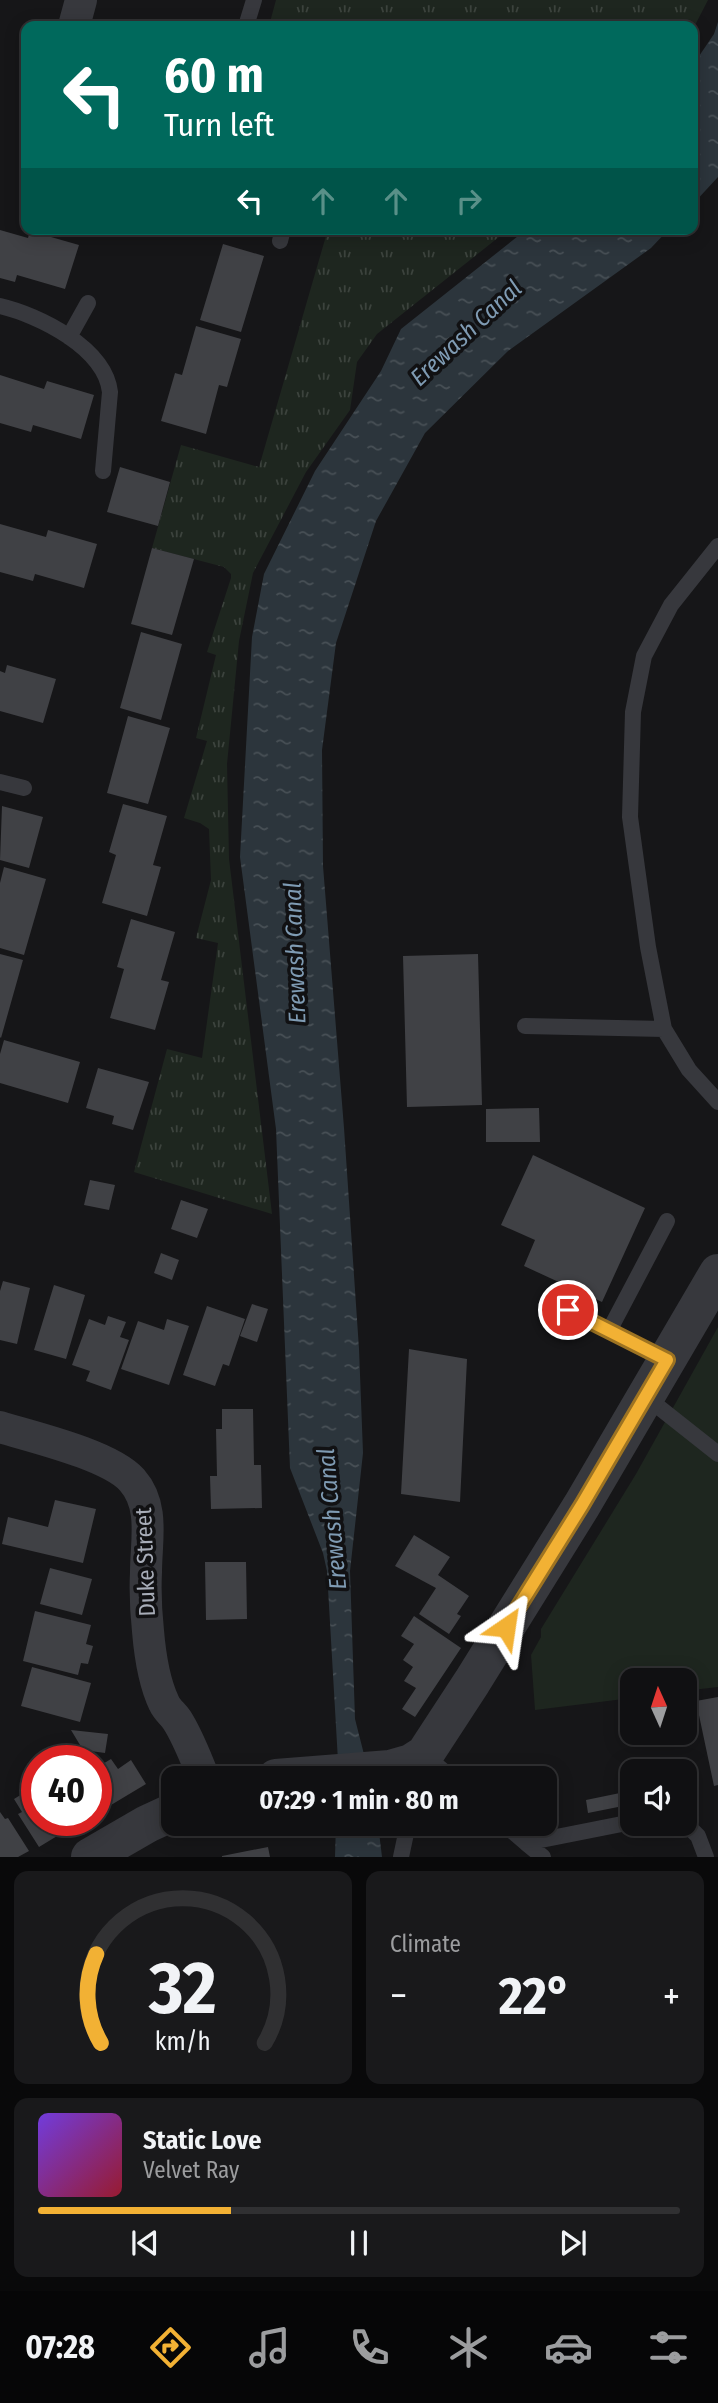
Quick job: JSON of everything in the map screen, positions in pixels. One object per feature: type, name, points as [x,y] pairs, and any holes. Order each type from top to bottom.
[{"type":"street","points":[[75,21],[80,0]]},
{"type":"street","points":[[428,1766],[472,1682],[718,1273]]},
{"type":"street","name":"Duke Street","points":[[0,1427],[67,1448],[119,1469],[132,1479],[142,1493],[148,1534],[145,1574],[148,1631],[158,1686],[165,1706],[177,1720],[198,1766]]},
{"type":"street","points":[[90,1857],[161,1818]]},
{"type":"lane","points":[[248,21],[254,0]]},
{"type":"lane","points":[[69,337],[88,303]]},
{"type":"lane","points":[[0,306],[26,314],[69,337],[102,368],[109,381],[103,471]]},
{"type":"lane","points":[[718,546],[671,605],[644,656],[633,712],[630,817],[648,947],[664,1029],[689,1070],[718,1102]]},
{"type":"lane","points":[[0,782],[24,788]]},
{"type":"lane","points":[[525,1026],[664,1029]]},
{"type":"lane","points":[[609,1331],[667,1221]]},
{"type":"lane","points":[[568,1310],[667,1360]]},
{"type":"lane","points":[[646,1396],[718,1454]]},
{"type":"lane","points":[[526,1843],[620,1824]]},
{"type":"lane","points":[[697,1835],[706,1857]]},
{"type":"lane","points":[[401,1857],[405,1836]]},
{"type":"lane","points":[[518,1836],[543,1857]]},
{"type":"green space","points":[[276,0],[708,0],[697,21],[270,21]]},
{"type":"green space","points":[[326,235],[501,235],[377,334],[357,362],[350,410],[306,472],[253,573],[239,641],[227,764],[229,859],[272,1214],[134,1172],[167,1049],[202,1058],[218,943],[196,938],[211,880],[209,829],[184,818],[207,741],[196,738],[216,655],[207,652],[231,578],[231,574],[224,567],[152,548],[181,445],[259,467]]},
{"type":"green space","points":[[718,1327],[718,1687],[697,1689],[697,1668],[620,1668],[620,1699],[535,1710],[531,1655],[541,1637],[541,1629],[636,1474]]},
{"type":"water","points":[[718,22],[718,177],[698,199],[698,58],[714,34]]},
{"type":"water","name":"Erewash Canal","points":[[519,235],[663,235],[651,248],[508,351],[425,433],[376,521],[336,643],[322,750],[323,866],[359,1349],[363,1453],[350,1571],[355,1719],[367,1766],[338,1766],[327,1571],[323,1553],[290,1468],[276,1129],[240,857],[252,637],[264,574],[315,471],[381,371],[401,329]]},
{"type":"water","points":[[336,1836],[379,1836],[382,1857],[335,1857]]},
{"type":"building","points":[[0,230],[28,238],[29,235],[44,235],[79,245],[65,289],[17,275],[15,282],[0,278]]},
{"type":"building","points":[[223,244],[264,256],[241,332],[200,320]]},
{"type":"building","points":[[196,326],[241,339],[227,387],[219,385],[206,434],[161,421],[175,373],[182,375]]},
{"type":"building","points":[[0,375],[44,389],[47,381],[94,395],[81,439],[33,425],[31,432],[0,423]]},
{"type":"building","points":[[120,467],[170,482],[158,526],[107,512]]},
{"type":"building","points":[[0,524],[46,537],[48,530],[97,544],[84,588],[35,574],[33,581],[0,572]]},
{"type":"building","points":[[152,548],[194,559],[172,635],[131,624]]},
{"type":"building","points":[[141,632],[182,644],[161,720],[120,708]]},
{"type":"building","points":[[7,665],[56,679],[43,723],[0,711],[0,671],[5,673]]},
{"type":"building","points":[[128,716],[170,728],[148,804],[107,793]]},
{"type":"building","points":[[123,804],[167,816],[153,865],[161,867],[147,916],[102,903],[116,855],[109,852]]},
{"type":"building","points":[[2,806],[43,817],[29,868],[0,860]]},
{"type":"building","points":[[4,867],[46,879],[24,955],[0,948],[0,883]]},
{"type":"building","points":[[131,919],[175,932],[161,980],[169,982],[155,1030],[110,1018],[124,969],[117,967]]},
{"type":"building","points":[[0,954],[23,960],[1,1038],[0,1037]]},
{"type":"building","points":[[478,954],[482,1105],[407,1107],[403,956]]},
{"type":"building","points":[[4,1040],[80,1062],[68,1103],[0,1083],[0,1054]]},
{"type":"building","points":[[98,1068],[149,1082],[133,1130],[112,1124],[114,1116],[86,1108]]},
{"type":"building","points":[[539,1108],[540,1142],[486,1142],[486,1109]]},
{"type":"building","points":[[533,1155],[645,1208],[602,1302],[524,1266],[535,1240],[501,1225]]},
{"type":"building","points":[[90,1180],[115,1185],[109,1210],[84,1205]]},
{"type":"building","points":[[181,1200],[208,1209],[197,1238],[171,1229]]},
{"type":"building","points":[[161,1253],[179,1260],[172,1280],[154,1273]]},
{"type":"building","points":[[3,1281],[30,1288],[17,1344],[0,1340],[0,1291]]},
{"type":"building","points":[[54,1285],[85,1295],[66,1359],[34,1350]]},
{"type":"building","points":[[252,1304],[268,1309],[257,1342],[240,1336]]},
{"type":"building","points":[[207,1306],[245,1319],[229,1366],[223,1364],[215,1386],[183,1375]]},
{"type":"building","points":[[108,1316],[126,1322],[120,1337],[129,1340],[111,1390],[86,1381],[90,1371],[72,1365],[89,1319],[105,1325]]},
{"type":"building","points":[[167,1319],[189,1326],[169,1385],[121,1369],[138,1321],[164,1330]]},
{"type":"building","points":[[409,1349],[467,1359],[460,1502],[401,1494]]},
{"type":"building","points":[[222,1409],[253,1409],[254,1465],[261,1465],[262,1508],[211,1509],[210,1476],[217,1476],[216,1429],[222,1429]]},
{"type":"building","points":[[55,1500],[96,1509],[83,1563],[2,1544],[8,1517],[48,1527]]},
{"type":"building","points":[[414,1535],[450,1557],[438,1575],[469,1596],[457,1614],[461,1616],[449,1634],[419,1614],[436,1588],[395,1566]]},
{"type":"building","points":[[205,1562],[246,1562],[247,1619],[206,1620]]},
{"type":"building","points":[[50,1568],[92,1579],[82,1615],[40,1604]]},
{"type":"building","points":[[35,1611],[91,1625],[86,1644],[93,1646],[88,1664],[81,1663],[78,1675],[23,1661]]},
{"type":"building","points":[[414,1616],[461,1648],[415,1717],[402,1709],[416,1688],[404,1681],[413,1667],[403,1660],[414,1644],[401,1636]]},
{"type":"building","points":[[32,1667],[91,1683],[80,1722],[21,1706]]},
{"type":"building","points":[[718,1697],[718,1785],[714,1786],[697,1706],[697,1701]]},
{"type":"building","points":[[71,1730],[108,1734],[106,1745],[80,1745]]},
{"type":"building","points":[[112,1760],[118,1769],[131,1760],[146,1784],[112,1804]]},
{"type":"building","points":[[620,1793],[620,1807],[588,1813],[586,1800]]},
{"type":"building","points":[[21,1795],[21,1810],[14,1799]]},
{"type":"building","points":[[0,1812],[5,1819],[8,1818],[29,1851],[18,1857],[0,1857]]},
{"type":"building","points":[[32,1836],[57,1836],[39,1847]]},
{"type":"building","points":[[268,1847],[270,1857],[222,1857],[222,1856]]},
{"type":"route","points":[[506,1627],[667,1360],[568,1310]]}]
